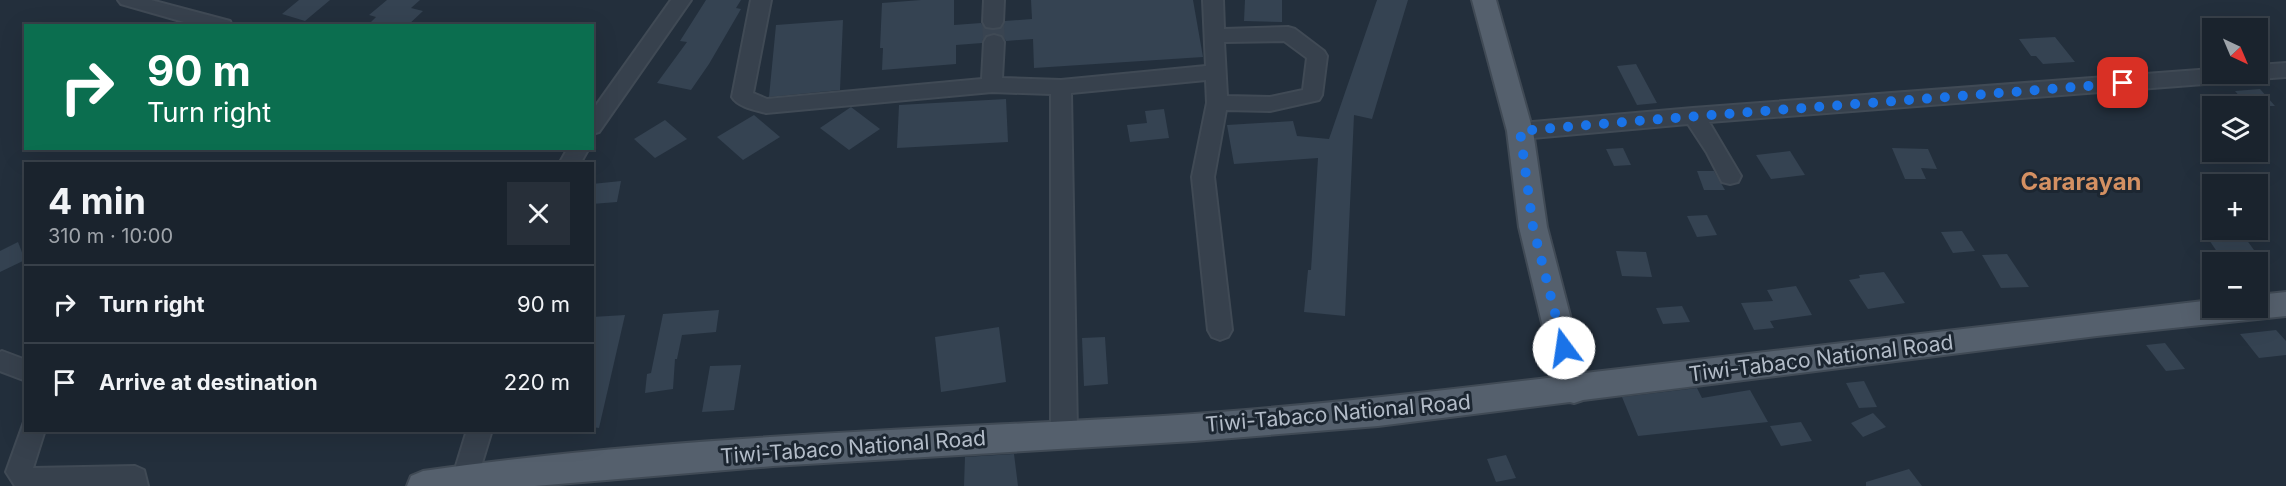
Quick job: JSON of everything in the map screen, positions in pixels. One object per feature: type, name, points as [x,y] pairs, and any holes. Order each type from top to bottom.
[{"type":"main road","points":[[1484,0],[1520,131],[1533,227],[1574,390]]},
{"type":"main road","points":[[2268,306],[2286,304]]},
{"type":"main road","name":"Tiwi-Tabaco National Road","points":[[423,486],[465,479],[667,460],[1064,433],[1136,431],[1312,415],[1378,412],[1574,390],[1872,351],[2202,313]]},
{"type":"street","points":[[128,0],[153,3],[217,24]]},
{"type":"street","points":[[594,124],[681,0]]},
{"type":"street","points":[[761,0],[742,97],[766,106],[992,85],[1061,87],[1217,72]]},
{"type":"street","points":[[992,85],[994,0]]},
{"type":"street","points":[[1214,0],[1217,103],[1203,177],[1220,330]]},
{"type":"street","points":[[1215,36],[1288,34],[1317,56],[1312,95],[1270,104],[1217,103]]},
{"type":"street","points":[[2268,71],[2286,70]]},
{"type":"street","points":[[1520,131],[1693,115],[1914,101],[2202,77]]},
{"type":"street","points":[[1061,87],[1064,433]]},
{"type":"street","points":[[1693,115],[1716,149],[1730,176]]},
{"type":"street","points":[[2,361],[24,370]]},
{"type":"street","points":[[32,432],[19,472],[26,480],[135,478],[135,486]]},
{"type":"street","points":[[465,479],[479,432]]},
{"type":"building","points":[[299,0],[330,0],[305,21],[282,14]]},
{"type":"building","points":[[387,0],[420,0],[411,8],[423,11],[409,24],[369,24],[376,17],[369,15]]},
{"type":"building","points":[[706,0],[741,0],[736,8],[741,9],[691,90],[657,83],[687,42],[680,41]]},
{"type":"building","points":[[954,0],[954,25],[981,23],[986,29],[993,30],[1002,28],[1005,21],[1032,19],[1031,0],[1193,0],[1203,57],[1034,68],[1033,39],[1006,41],[1002,35],[993,33],[985,36],[982,43],[956,45],[956,64],[882,70],[883,48],[880,48],[882,3]]},
{"type":"building","points":[[1245,0],[1282,0],[1282,22],[1244,21]]},
{"type":"building","points":[[1377,0],[1408,0],[1372,119],[1354,115],[1345,316],[1304,312],[1308,270],[1311,270],[1318,158],[1234,164],[1227,125],[1293,121],[1297,136],[1329,139]]},
{"type":"building","points":[[843,20],[840,90],[769,97],[776,25]]},
{"type":"building","points":[[2055,37],[2075,62],[2043,64],[2036,56],[2031,56],[2019,39]]},
{"type":"building","points":[[1636,64],[1657,103],[1637,105],[1617,66]]},
{"type":"building","points":[[2260,89],[2266,96],[2239,96],[2235,91]]},
{"type":"building","points":[[2268,98],[2275,106],[2268,106]]},
{"type":"building","points":[[1006,99],[1008,142],[897,148],[899,105]]},
{"type":"building","points":[[851,107],[880,129],[849,150],[820,128]]},
{"type":"building","points":[[1164,109],[1169,138],[1130,142],[1127,125],[1147,123],[1145,111]]},
{"type":"building","points":[[754,115],[780,137],[743,160],[717,137]]},
{"type":"building","points":[[665,120],[687,139],[655,158],[634,139]]},
{"type":"building","points":[[1623,148],[1631,165],[1614,166],[1606,149]]},
{"type":"building","points":[[1892,148],[1928,149],[1937,169],[1921,168],[1926,179],[1905,179]]},
{"type":"building","points":[[1790,151],[1805,175],[1771,179],[1756,155]]},
{"type":"building","points":[[1697,171],[1714,171],[1725,190],[1704,190]]},
{"type":"building","points":[[621,181],[617,202],[594,204],[594,184]]},
{"type":"building","points":[[1707,215],[1717,235],[1697,237],[1687,216]]},
{"type":"building","points":[[1962,231],[1975,251],[1953,253],[1941,232]]},
{"type":"building","points":[[2209,240],[2247,240],[2255,252],[2217,252]]},
{"type":"building","points":[[18,242],[24,260],[0,272],[0,251]]},
{"type":"building","points":[[1616,251],[1646,252],[1652,277],[1622,276]]},
{"type":"building","points":[[2007,254],[2029,287],[2001,288],[1982,255]]},
{"type":"building","points":[[1884,272],[1905,303],[1868,309],[1849,280],[1860,278],[1859,275]]},
{"type":"building","points":[[1796,286],[1812,315],[1770,321],[1774,328],[1754,330],[1741,303],[1773,301],[1767,290]]},
{"type":"building","points":[[1682,306],[1690,322],[1663,324],[1656,308]]},
{"type":"building","points":[[719,310],[716,332],[682,335],[677,359],[675,359],[673,389],[645,393],[647,374],[651,373],[663,314]]},
{"type":"building","points":[[625,315],[599,428],[594,427],[594,317]]},
{"type":"building","points":[[999,327],[1006,382],[941,392],[935,337]]},
{"type":"building","points":[[2276,330],[2286,341],[2286,355],[2259,358],[2240,334]]},
{"type":"building","points":[[1105,337],[1108,384],[1084,386],[1082,338]]},
{"type":"building","points":[[2165,343],[2185,369],[2166,371],[2146,345]]},
{"type":"building","points":[[741,365],[734,410],[702,412],[710,366]]},
{"type":"building","points":[[1864,381],[1877,407],[1859,408],[1846,383]]},
{"type":"building","points":[[1697,388],[1702,398],[1750,390],[1768,422],[1638,436],[1622,397]]},
{"type":"building","points":[[1873,413],[1886,427],[1863,437],[1851,423]]},
{"type":"building","points":[[1801,422],[1812,441],[1781,446],[1770,426]]},
{"type":"building","points":[[1014,454],[1018,486],[964,486],[965,457]]},
{"type":"building","points":[[1506,455],[1516,478],[1496,482],[1487,459]]},
{"type":"building","points":[[1909,469],[1922,486],[1866,486],[1866,482]]},
{"type":"tunnel","points":[[993,22],[994,42]]},
{"type":"district","name":"Cararayan","points":[[2081,181]]},
{"type":"route","points":[[1564,348],[1533,227],[1520,131],[1693,115],[1914,101],[2123,83]]}]
